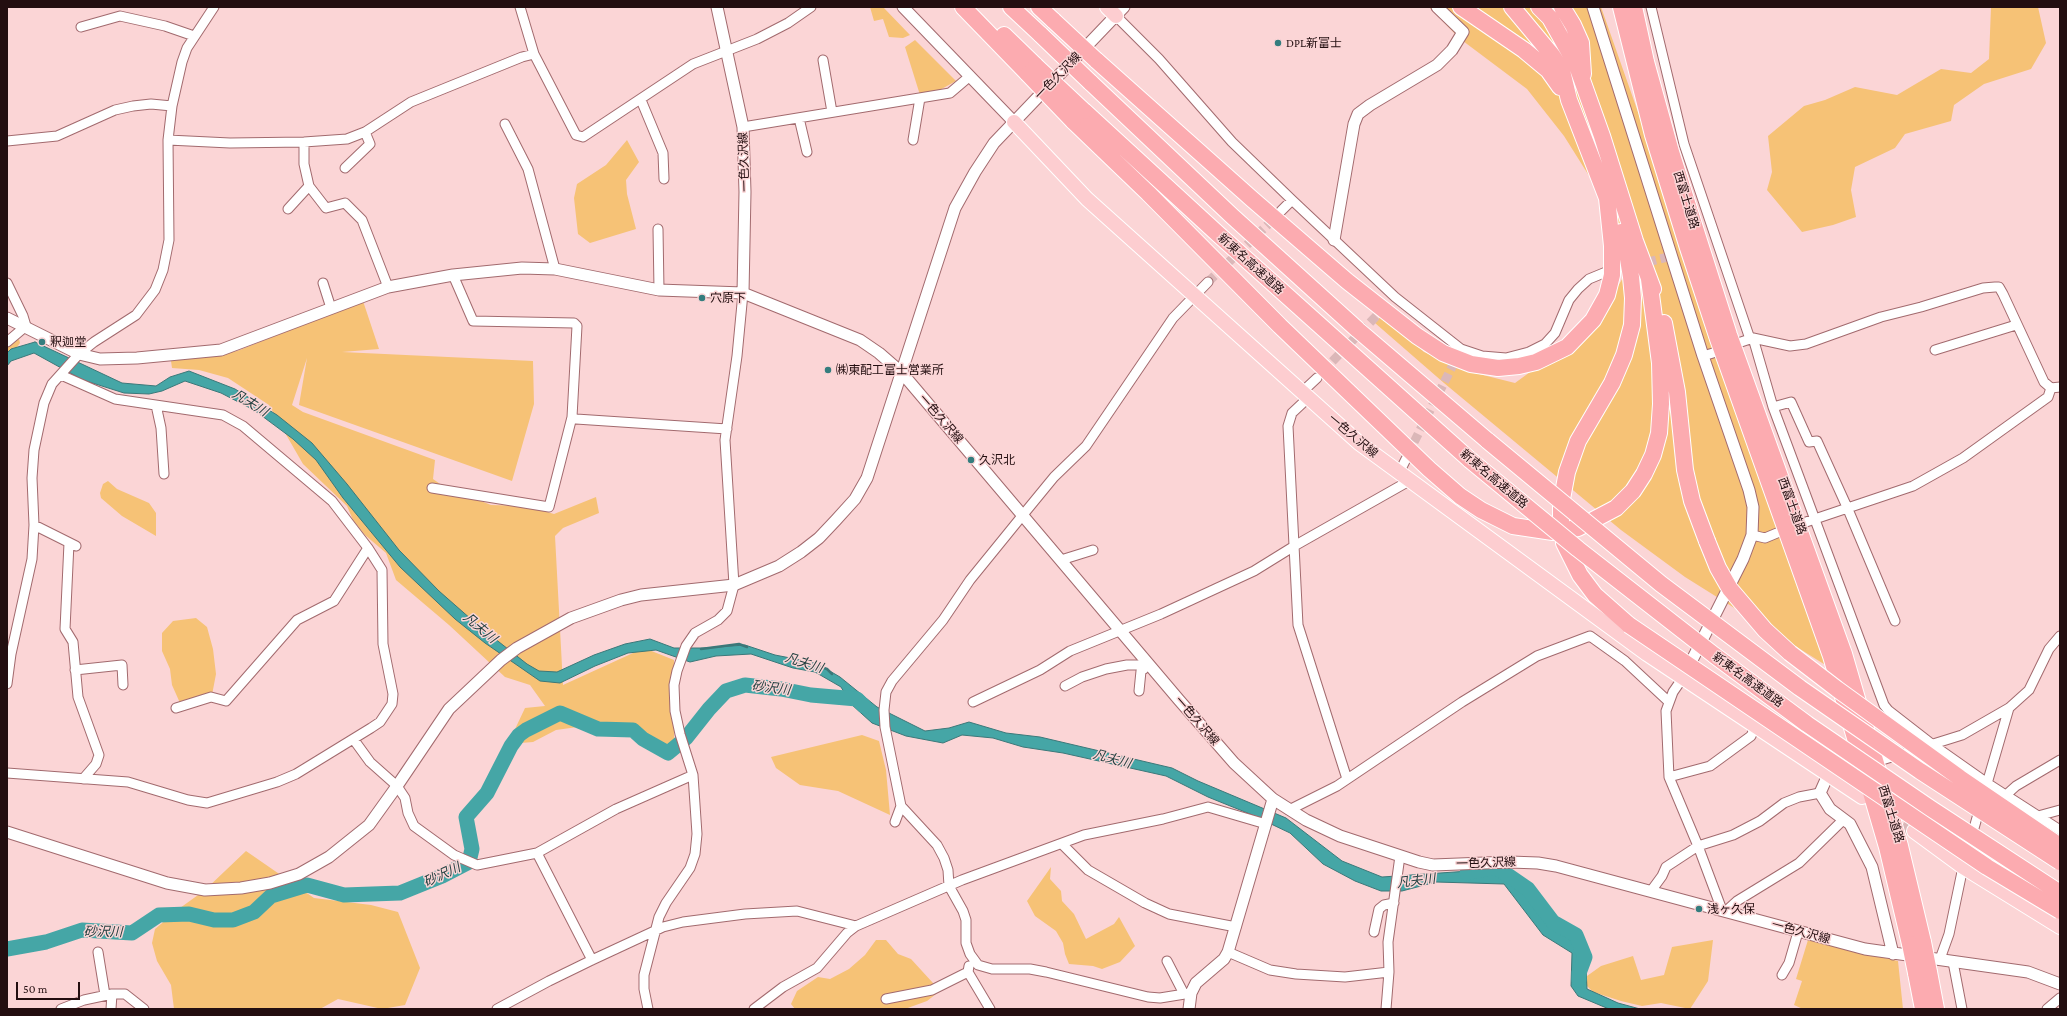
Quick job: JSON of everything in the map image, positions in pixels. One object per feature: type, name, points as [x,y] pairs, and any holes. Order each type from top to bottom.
[{"type":"highway","points":[[963,7],[1032,70]]},
{"type":"highway","name":"新東名高速道路","points":[[975,7],[1032,70],[1078,116],[1247,261],[1470,460],[1578,549],[1714,655],[1788,710],[1930,808],[2060,893]]},
{"type":"highway","name":"新東名高速道路","points":[[1011,7],[1232,216],[1352,325],[1488,441],[1661,584],[1800,688],[1920,771],[2060,862]]},
{"type":"highway","points":[[1039,7],[1096,60],[1252,199],[1347,281],[1417,336],[1443,353],[1471,364],[1498,368],[1536,362],[1567,347],[1594,320],[1607,295],[1612,276],[1612,246],[1607,198]]},
{"type":"highway","points":[[1461,7],[1524,50],[1548,70],[1569,100]]},
{"type":"highway","points":[[1502,7],[1521,22],[1552,55]]},
{"type":"highway","points":[[1512,7],[1552,55],[1562,71],[1569,100],[1625,241],[1633,298],[1632,325],[1624,355],[1612,383],[1578,441],[1566,472],[1561,504],[1561,521]]},
{"type":"highway","points":[[1524,7],[1567,51]]},
{"type":"highway","points":[[1539,7],[1550,18],[1567,51],[1577,66],[1634,241],[1666,328],[1677,392],[1685,470],[1692,501],[1718,568],[1730,589],[1765,630],[1790,653],[1948,769],[2060,846]]},
{"type":"highway","points":[[1562,7],[1573,25],[1581,43],[1584,86]]},
{"type":"highway","points":[[1611,7],[1639,82]]},
{"type":"highway","name":"西富士道路","points":[[1621,7],[1655,142],[1713,324],[1831,656],[1916,943],[1923,972],[1936,1009]]},
{"type":"highway","name":"西富士道路","points":[[1634,7],[1646,62],[1667,137],[1729,335],[1844,654],[1900,846],[1916,943]]},
{"type":"highway","points":[[1078,116],[1148,193],[1280,326],[1429,469],[1460,496],[1481,510],[1513,526],[1553,532],[1578,528],[1616,508],[1633,491],[1644,474],[1653,455],[1659,433],[1662,404],[1660,363],[1649,279]]},
{"type":"highway","points":[[1564,543],[1580,575],[1595,595],[1629,625],[1980,863],[2060,911]]},
{"type":"highway","name":"西富士道路","points":[[1923,972],[1923,1009]]},
{"type":"main road","name":"一色久沢線","points":[[1014,122],[1087,199],[1359,443],[1682,679],[1862,797]]},
{"type":"main road","points":[[1914,831],[1963,867],[2060,927]]},
{"type":"street","points":[[7,684],[11,654],[32,559],[34,525],[32,478],[34,450],[44,402],[52,384],[79,354],[94,342],[136,316],[155,290],[163,270],[169,240],[168,140],[172,106],[182,62],[194,36],[214,7]]},
{"type":"street","points":[[520,7],[534,54],[576,135],[583,137],[641,100],[693,64],[727,49],[757,39],[788,23],[811,7]]},
{"type":"street","name":"一色久沢線","points":[[717,7],[743,127],[745,192],[742,293],[860,340],[880,353],[902,374],[1120,629],[1146,666],[1271,804],[1288,810],[1340,836],[1400,856],[1433,865],[1510,862],[1538,863],[1651,891],[1798,932],[1893,954],[1940,959],[2028,972],[2060,984]]},
{"type":"street","points":[[7,832],[167,883],[205,890],[241,888],[270,883],[298,874],[329,857],[369,825],[449,709],[501,660],[546,631],[570,618],[620,600],[641,595],[734,585],[779,566],[819,538],[855,499],[867,478],[955,208],[975,172],[994,143],[1014,122],[903,7]]},
{"type":"street","points":[[1334,240],[1354,124],[1358,114],[1370,105],[1437,65],[1452,50],[1463,32],[1437,7]]},
{"type":"street","points":[[1593,7],[1708,354],[1753,507],[1752,535],[1743,559],[1682,679],[1668,702],[1666,723],[1669,777],[1724,911],[1736,901],[1799,863],[1844,819]]},
{"type":"street","points":[[1651,7],[1684,144],[1752,338],[1773,407],[1884,705],[1888,710],[1933,745],[2060,830]]},
{"type":"street","points":[[1116,10],[1232,142],[1395,297],[1460,351],[1482,356],[1506,358],[1529,352],[1545,344],[1555,333],[1569,300],[1578,289],[1589,279],[1606,272]]},
{"type":"street","name":"一色久沢線","points":[[1014,122],[1116,10]]},
{"type":"street","points":[[81,27],[120,16],[165,26],[194,36]]},
{"type":"street","points":[[168,140],[230,143],[304,142],[348,139],[365,132],[411,102],[487,71],[534,54]]},
{"type":"street","points":[[823,60],[832,112]]},
{"type":"street","points":[[743,127],[950,93],[970,76]]},
{"type":"street","points":[[913,140],[920,98]]},
{"type":"street","points":[[641,100],[663,154],[664,179]]},
{"type":"street","points":[[7,141],[57,136],[108,113],[133,106],[151,104],[172,106]]},
{"type":"street","points":[[799,118],[806,152]]},
{"type":"street","points":[[506,124],[528,169],[555,269]]},
{"type":"street","points":[[345,168],[370,144],[365,132]]},
{"type":"street","points":[[304,142],[304,164],[309,186],[326,208],[345,203],[362,220],[388,287]]},
{"type":"street","points":[[288,209],[309,186]]},
{"type":"street","points":[[1281,211],[1292,200]]},
{"type":"street","points":[[658,229],[659,290]]},
{"type":"street","points":[[7,318],[26,326],[79,354],[100,359],[137,358],[221,350],[388,287],[453,275],[522,268],[555,269],[659,290],[742,293],[737,356],[725,440],[734,585],[727,611],[718,620],[695,633],[686,646],[674,686],[675,711],[680,734],[693,775],[697,834],[695,854],[690,868],[659,917],[655,931],[644,975],[644,989],[648,1009]]},
{"type":"street","points":[[432,488],[549,507],[572,417],[577,326],[574,324],[473,321],[453,275]]},
{"type":"street","points":[[1208,282],[1173,318],[1086,446],[1076,458],[1054,477],[970,580],[943,620],[892,681],[886,692],[884,727],[901,806],[937,845],[948,870],[949,886],[963,910],[966,943],[972,960],[978,965],[992,969],[1030,969],[1148,997],[1160,998],[1188,994],[1196,983],[1224,959],[1228,952],[1271,804]]},
{"type":"street","points":[[7,283],[23,316],[26,326]]},
{"type":"street","points":[[323,283],[330,308]]},
{"type":"street","points":[[1741,342],[1752,338],[1790,346],[1806,344],[1885,316],[1921,307],[1983,288],[1995,286],[1999,287],[2044,382],[2056,387],[2048,397],[1963,458],[1913,486],[1806,522]]},
{"type":"street","points":[[1387,305],[1395,297]]},
{"type":"street","points":[[1935,350],[2016,325]]},
{"type":"street","points":[[7,342],[26,326]]},
{"type":"street","points":[[7,773],[128,782],[188,800],[207,803],[277,782],[296,774],[354,740],[380,722],[392,704],[393,694],[383,644],[382,570],[368,548],[332,501],[243,426],[223,415],[115,399],[61,375]]},
{"type":"street","points":[[1317,378],[1292,413],[1289,421],[1290,466],[1296,545],[1298,625],[1301,639],[1347,779]]},
{"type":"street","points":[[1773,407],[1790,402],[1809,442],[1817,441],[1895,620]]},
{"type":"street","points":[[156,405],[161,428],[164,474]]},
{"type":"street","points":[[572,417],[576,419],[727,429]]},
{"type":"street","points":[[973,702],[1040,670],[1070,651],[1120,629],[1161,614],[1254,571],[1404,477],[1406,459]]},
{"type":"street","points":[[34,525],[72,544],[65,629],[72,642],[78,696],[98,754],[96,764],[83,778]]},
{"type":"street","points":[[1752,535],[1765,538],[1777,533]]},
{"type":"street","points":[[176,708],[211,697],[226,701],[297,620],[334,601],[368,548]]},
{"type":"street","points":[[1061,560],[1093,550]]},
{"type":"street","points":[[1288,810],[1347,779],[1462,702],[1537,656],[1590,636],[1625,661],[1668,702]]},
{"type":"street","points":[[1882,760],[1962,735],[2008,708],[2029,690],[2049,649],[2060,636]]},
{"type":"street","points":[[75,670],[122,665],[123,685]]},
{"type":"street","points":[[1065,686],[1082,677],[1106,668],[1135,665],[1146,666]]},
{"type":"street","points":[[1140,691],[1141,671],[1146,666]]},
{"type":"street","points":[[1940,959],[1949,934],[1963,867],[2008,708]]},
{"type":"street","points":[[1669,777],[1710,766],[1751,736],[1755,727]]},
{"type":"street","points":[[354,740],[370,762],[397,786],[405,798],[408,813],[414,826],[462,859],[477,865],[537,853],[616,809],[693,775]]},
{"type":"street","points":[[2006,795],[2016,786],[2060,760]]},
{"type":"street","points":[[1651,891],[1662,876],[1666,867],[1698,846],[1733,835],[1760,821],[1784,803],[1799,797],[1820,793],[1830,776],[1858,768]]},
{"type":"street","points":[[1820,793],[1830,809],[1850,824],[1860,840],[1872,866],[1893,954]]},
{"type":"street","points":[[895,822],[901,806]]},
{"type":"street","points":[[754,1009],[783,987],[817,968],[847,933],[856,926],[949,886],[1084,835],[1163,819],[1208,807],[1266,824]]},
{"type":"street","points":[[2038,816],[2060,810]]},
{"type":"street","points":[[1062,844],[1088,870],[1145,903],[1169,914],[1236,927]]},
{"type":"street","points":[[537,853],[592,960]]},
{"type":"street","points":[[1386,1009],[1389,972],[1388,942],[1400,856]]},
{"type":"street","points":[[1374,932],[1379,909],[1394,900]]},
{"type":"street","points":[[497,1009],[592,960],[655,931],[683,922],[776,911],[797,912],[856,926]]},
{"type":"street","points":[[1782,975],[1789,964],[1798,932]]},
{"type":"street","points":[[98,952],[111,1009]]},
{"type":"street","points":[[1228,952],[1270,970],[1290,973],[1345,977],[1389,972]]},
{"type":"street","points":[[886,999],[932,990],[968,972],[972,960]]},
{"type":"street","points":[[1167,961],[1188,994],[1189,1009]]},
{"type":"street","points":[[1953,962],[1962,1009]]},
{"type":"street","points":[[968,972],[990,1009]]},
{"type":"street","points":[[62,1009],[84,1000],[108,995],[125,994],[144,1009]]},
{"type":"street","points":[[2047,1009],[2060,998]]},
{"type":"shaded area","points":[[870,7],[883,7],[910,35],[903,38],[889,37],[883,19],[874,21]]},
{"type":"shaded area","points":[[1429,7],[1601,7],[1645,132],[1737,417],[1756,460],[1827,666],[1685,577],[1621,530],[1444,383],[1375,323],[1383,314],[1424,352],[1475,373],[1515,383],[1596,324],[1628,269],[1598,190],[1564,136],[1527,89],[1459,38]]},
{"type":"shaded area","points":[[1991,7],[2038,7],[2046,43],[2031,69],[1984,84],[1954,105],[1951,121],[1905,134],[1895,148],[1855,167],[1851,190],[1856,217],[1833,225],[1802,232],[1767,190],[1772,172],[1768,136],[1804,106],[1825,100],[1855,87],[1897,95],[1941,69],[1971,73],[1989,59]]},
{"type":"shaded area","points":[[915,40],[956,81],[936,92],[920,95],[905,47]]},
{"type":"shaded area","points":[[627,140],[639,162],[626,180],[627,194],[636,229],[590,243],[578,234],[574,198],[577,184],[606,165]]},
{"type":"shaded area","points":[[363,301],[379,349],[342,352],[533,361],[534,404],[512,481],[299,405],[307,358],[292,405],[303,412],[435,460],[433,479],[443,486],[491,505],[526,506],[554,514],[596,497],[599,513],[563,528],[555,536],[563,685],[644,648],[674,660],[674,745],[660,750],[645,732],[613,726],[592,725],[556,730],[533,742],[508,744],[525,708],[545,706],[530,685],[505,677],[449,625],[396,580],[386,553],[365,535],[353,520],[347,506],[303,464],[269,405],[228,378],[199,370],[172,368],[171,361],[237,351]]},
{"type":"shaded area","points":[[19,339],[20,343],[7,361],[7,347]]},
{"type":"shaded area","points":[[108,481],[117,489],[149,503],[156,513],[156,536],[122,516],[101,498],[100,493],[103,484]]},
{"type":"shaded area","points":[[196,618],[207,627],[213,649],[216,674],[212,695],[180,703],[172,685],[170,669],[162,651],[162,633],[173,621]]},
{"type":"shaded area","points":[[862,735],[879,741],[886,770],[890,815],[838,791],[800,785],[776,768],[771,757]]},
{"type":"shaded area","points":[[246,851],[314,898],[371,905],[398,912],[420,968],[405,1005],[382,1009],[338,999],[320,1009],[174,1009],[171,985],[157,961],[152,943],[155,929],[205,890]]},
{"type":"shaded area","points":[[1051,867],[1050,879],[1061,891],[1062,901],[1074,914],[1086,939],[1114,924],[1119,917],[1135,946],[1120,962],[1102,969],[1093,966],[1069,964],[1063,943],[1056,931],[1035,916],[1027,901]]},
{"type":"shaded area","points":[[876,940],[886,940],[898,954],[911,959],[933,983],[936,994],[927,1001],[905,1009],[795,1009],[791,1004],[797,991],[818,977],[830,979],[849,969],[865,955]]},
{"type":"shaded area","points":[[1713,940],[1708,981],[1690,1009],[1661,1003],[1642,1006],[1621,1001],[1593,992],[1585,984],[1587,976],[1601,966],[1633,956],[1641,980],[1664,975],[1672,947]]},
{"type":"shaded area","points":[[1808,940],[1898,961],[1903,1009],[1803,1009],[1794,1005],[1802,981],[1796,979]]},
{"type":"water","points":[[35,342],[122,383],[156,386],[170,377],[189,371],[235,389],[277,415],[312,443],[347,484],[399,550],[439,591],[480,627],[527,664],[539,671],[557,672],[594,655],[625,644],[650,639],[674,648],[704,648],[745,645],[775,655],[816,663],[840,677],[877,707],[925,731],[949,728],[969,722],[1006,733],[1040,737],[1172,768],[1198,781],[1286,818],[1342,861],[1382,877],[1498,869],[1510,872],[1523,886],[1550,923],[1576,935],[1586,968],[1587,989],[1618,1003],[1640,1009],[1609,1009],[1578,996],[1571,986],[1572,953],[1543,935],[1504,884],[1436,882],[1402,891],[1381,891],[1355,881],[1323,864],[1290,833],[1250,814],[1208,797],[1166,776],[1063,753],[1023,747],[993,738],[962,735],[943,743],[906,736],[872,723],[851,704],[841,687],[815,672],[793,668],[751,654],[716,656],[690,662],[656,650],[628,653],[595,666],[560,683],[540,681],[485,643],[455,619],[400,567],[343,498],[316,460],[293,439],[254,410],[221,393],[185,381],[162,391],[149,394],[124,393],[83,380],[34,353],[11,361],[7,366],[7,353],[11,349]]},
{"type":"waterway","name":"凡夫川","points":[[701,649],[739,644],[747,647]]},
{"type":"waterway","name":"凡夫川","points":[[821,667],[827,669],[832,674]]},
{"type":"waterway","name":"砂沢川","points":[[7,949],[46,942],[82,930],[132,933],[159,915],[189,914],[214,920],[233,920],[254,912],[271,896],[307,885],[344,895],[400,893],[442,876],[469,862],[472,849],[466,817],[487,793],[511,746],[519,735],[526,730],[560,713],[598,729],[633,730],[643,739],[668,753],[686,738],[709,709],[726,691],[745,685],[781,689],[811,695],[857,699],[864,706]]},
{"type":"waterway","name":"凡夫川","points":[[1467,873],[1496,867],[1528,889],[1553,922],[1576,935],[1585,957],[1579,973],[1579,980]]},
{"type":"tunnel","points":[[1208,282],[1278,215]]},
{"type":"tunnel","points":[[1608,272],[1672,256]]},
{"type":"tunnel","points":[[1323,371],[1385,307]]},
{"type":"tunnel","points":[[1408,454],[1458,355]]},
{"type":"tunnel","points":[[1886,812],[1914,831]]},
{"type":"place","name":"DPL新富士","points":[[1278,43]]},
{"type":"place","name":"穴原下","points":[[702,298]]},
{"type":"place","name":"釈迦堂","points":[[42,342]]},
{"type":"place","name":"㈱東配工富士営業所","points":[[828,370]]},
{"type":"place","name":"久沢北","points":[[971,460]]},
{"type":"place","name":"浅ヶ久保","points":[[1699,909]]}]
